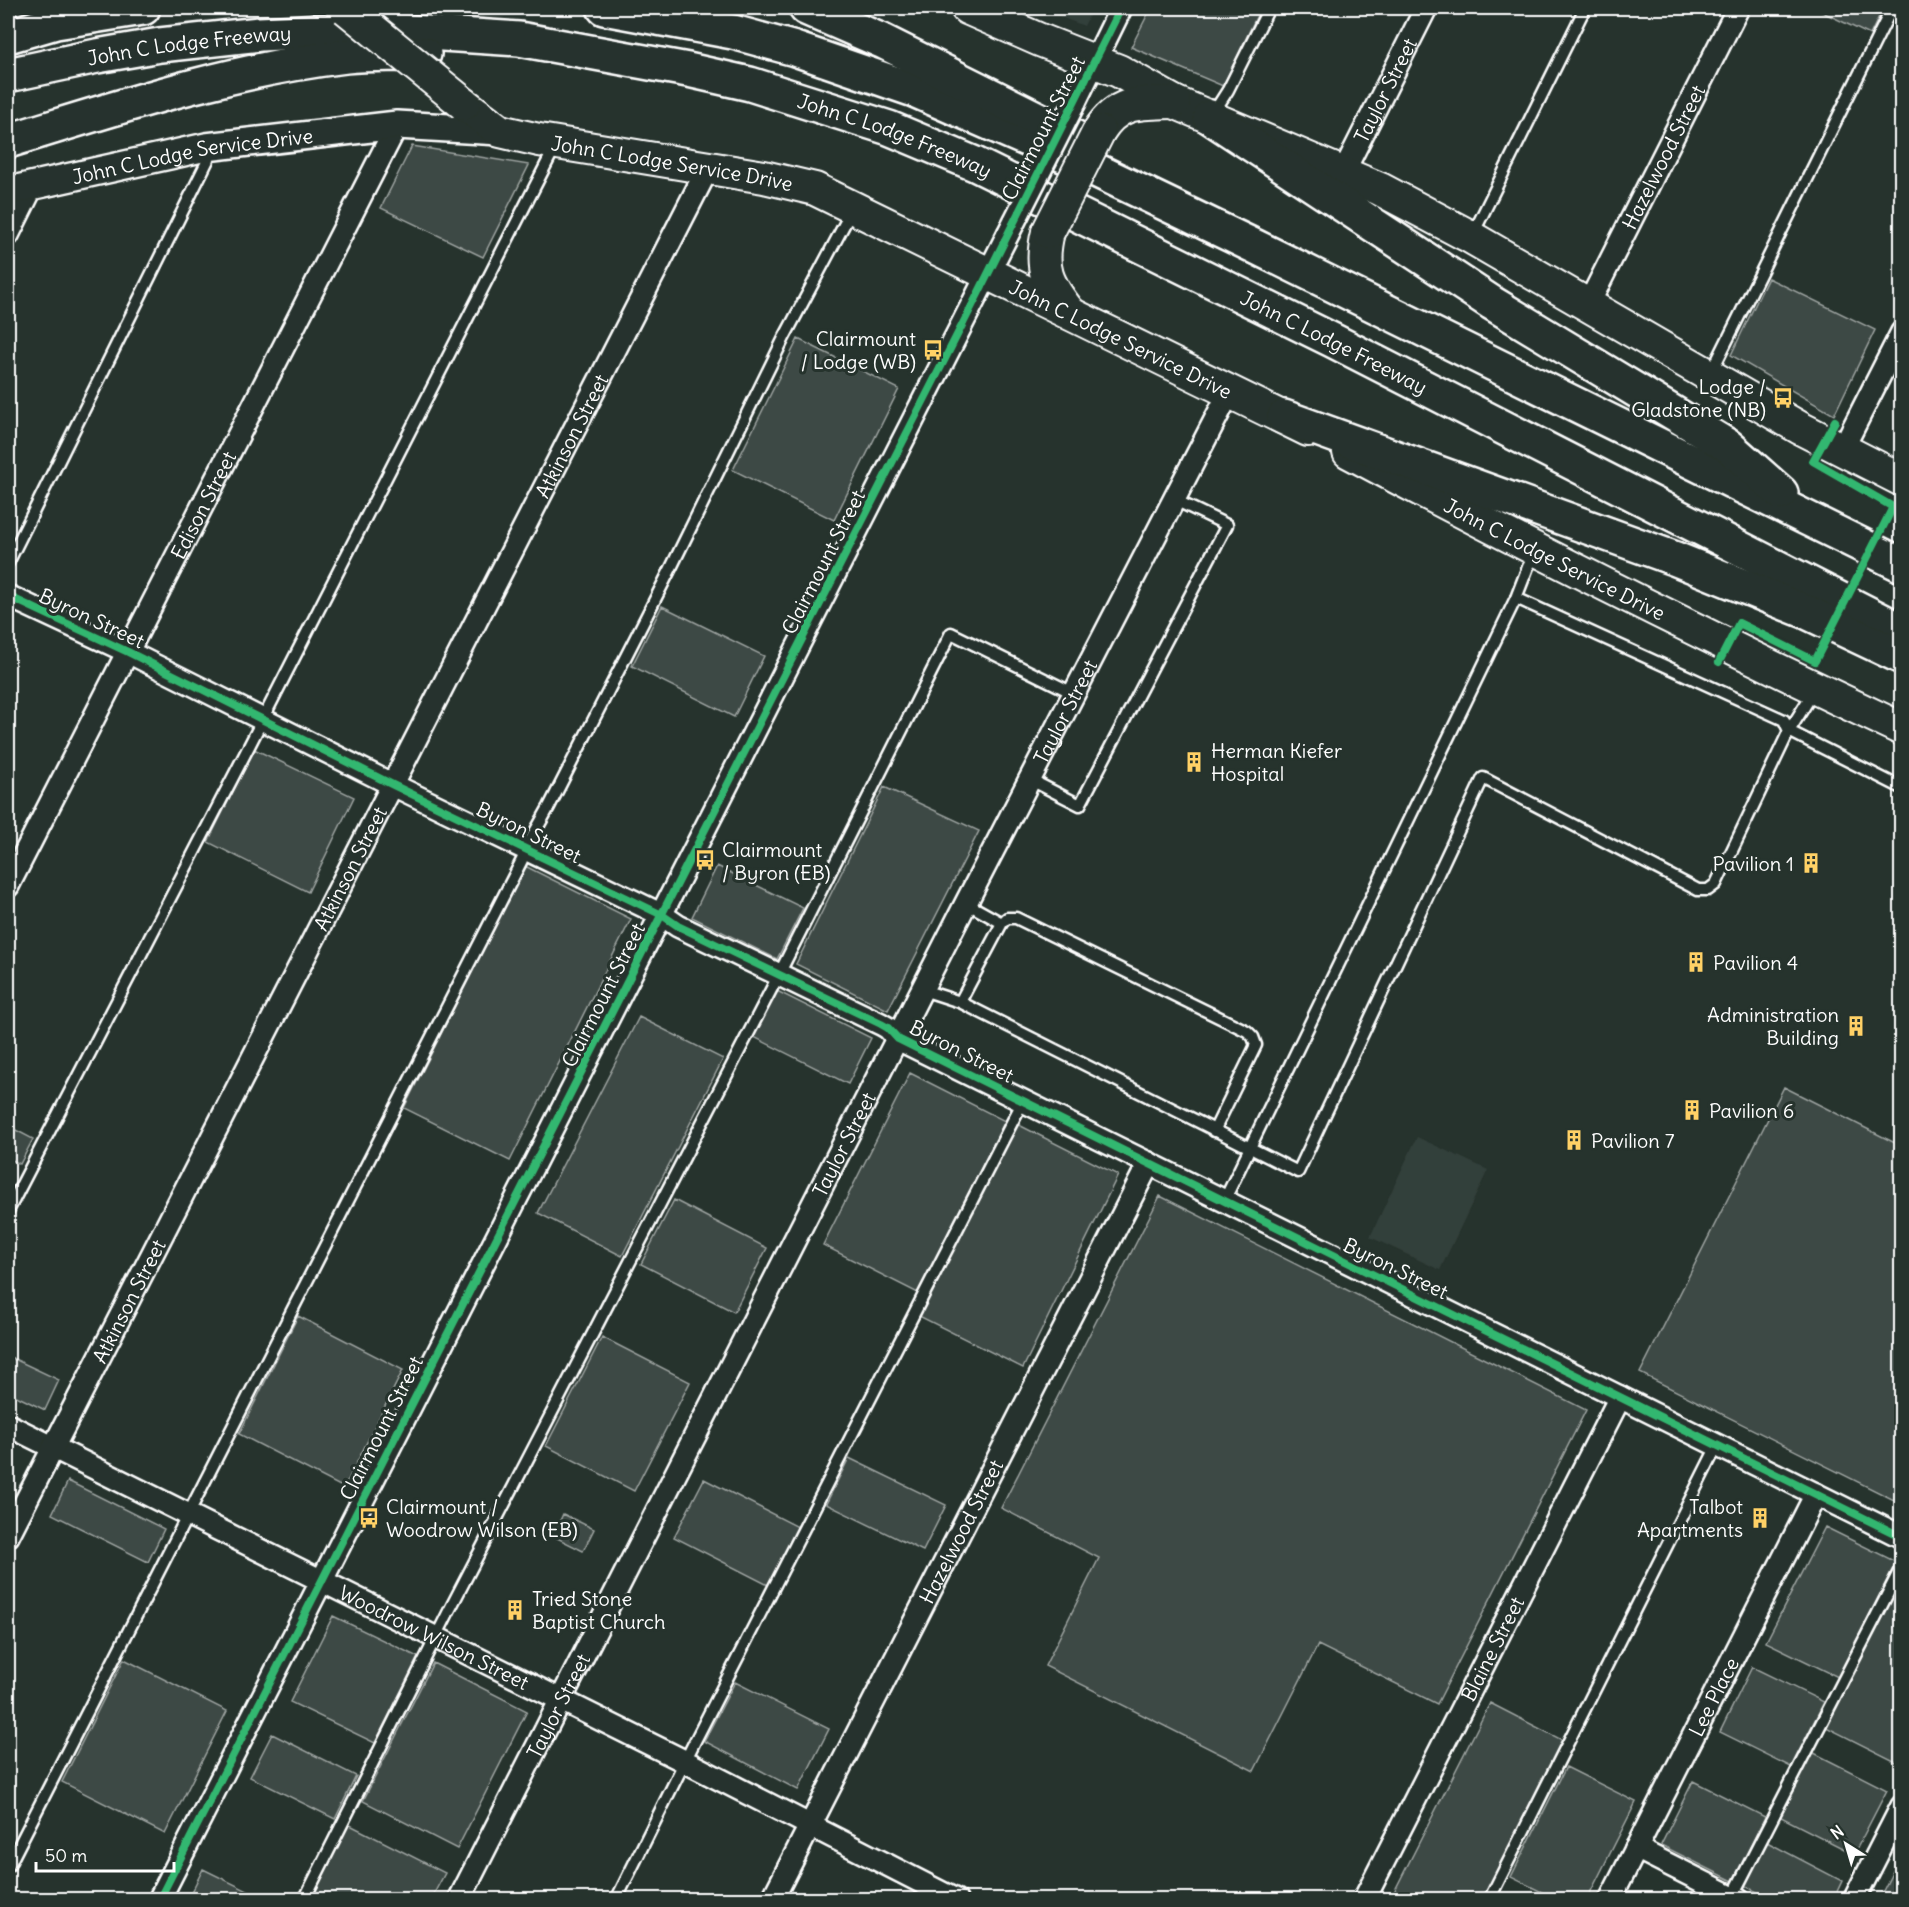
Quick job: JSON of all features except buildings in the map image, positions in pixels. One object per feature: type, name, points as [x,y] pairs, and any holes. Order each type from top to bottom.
[{"type":"highway","points":[[8,36],[56,22],[143,8]]},
{"type":"highway","points":[[604,8],[733,32],[795,49],[915,90],[1079,162],[1256,247],[1902,565]]},
{"type":"highway","points":[[806,8],[882,40],[1184,191],[1256,247]]},
{"type":"highway","name":"John C Lodge Freeway","points":[[8,75],[160,45],[260,34],[397,31],[519,39],[688,70],[750,84],[889,129],[975,164],[1321,334],[1902,631]]},
{"type":"highway","points":[[8,141],[107,109],[240,74],[347,56],[453,53],[604,56]]},
{"type":"highway","points":[[1210,117],[1492,303],[1728,446],[1817,523]]},
{"type":"highway","points":[[1284,417],[1676,559],[1807,612],[1902,657]]},
{"type":"main road","points":[[346,8],[500,131]]},
{"type":"main road","points":[[968,8],[1040,40],[1119,71],[1174,102],[1380,189],[1471,238],[1800,428],[1902,480]]},
{"type":"main road","points":[[1070,313],[1054,292],[1046,270],[1043,252],[1048,232],[1106,120],[1119,108],[1138,103],[1174,102]]},
{"type":"main road","name":"John C Lodge Service Drive","points":[[500,131],[557,143],[764,177],[815,189],[1284,417],[1537,550],[1902,729]]},
{"type":"street","name":"Clairmount Street","points":[[159,1899],[989,273],[1121,8]]},
{"type":"street","name":"Taylor Street","points":[[1343,173],[1426,8]]},
{"type":"street","name":"Hazelwood Street","points":[[1588,305],[1738,8]]},
{"type":"street","name":"John C Lodge Service Drive","points":[[20,188],[206,147],[397,125],[500,131]]},
{"type":"street","name":"Edison Street","points":[[8,886],[397,125]]},
{"type":"street","name":"Atkinson Street","points":[[8,1536],[708,168]]},
{"type":"street","points":[[8,235],[20,188]]},
{"type":"street","points":[[1842,450],[1902,332]]},
{"type":"street","name":"Taylor Street","points":[[459,1899],[966,903],[1230,391]]},
{"type":"street","name":"Byron Street","points":[[8,596],[128,652],[393,785],[662,915],[678,926],[888,1028],[898,1039],[1902,1537]]},
{"type":"street","name":"Hazelwood Street","points":[[772,1899],[1149,1163]]},
{"type":"street","name":"Blaine Street","points":[[1364,1899],[1620,1397]]},
{"type":"street","name":"Woodrow Wilson Street","points":[[8,1425],[686,1762],[943,1896]]},
{"type":"street","name":"Lee Place","points":[[1610,1899],[1816,1494]]},
{"type":"street","points":[[1854,1899],[1902,1806]]},
{"type":"street","points":[[1636,1848],[1734,1898]]},
{"type":"lane","points":[[1210,117],[1227,90],[1269,8]]},
{"type":"lane","points":[[1471,238],[1585,8]]},
{"type":"lane","points":[[1709,375],[1892,8]]},
{"type":"lane","points":[[8,1211],[245,754],[557,143]]},
{"type":"lane","points":[[8,563],[208,160],[206,147]]},
{"type":"lane","points":[[8,1867],[522,860],[526,848],[670,570],[784,338],[853,207]]},
{"type":"lane","points":[[1031,780],[1080,806],[1227,525],[1175,500]]},
{"type":"lane","points":[[1224,1201],[1516,598],[1537,550]]},
{"type":"lane","points":[[1516,598],[1784,720],[1789,731],[1902,788]]},
{"type":"lane","points":[[304,1899],[951,633],[1075,694]]},
{"type":"lane","points":[[923,990],[960,1002],[1298,1172],[1483,778],[1698,890],[1708,890],[1716,884],[1789,731],[1816,688]]},
{"type":"lane","points":[[966,903],[1002,922]]},
{"type":"lane","points":[[960,1002],[1002,922],[1007,918],[1016,918],[1247,1031],[1253,1037],[1256,1045],[1214,1131]]},
{"type":"lane","points":[[616,1899],[1023,1101]]},
{"type":"lane","points":[[1490,1899],[1717,1446]]},
{"type":"lane","points":[[1734,1898],[1902,1566]]},
{"type":"shaded area","points":[[1037,8],[1093,8],[1084,26]]},
{"type":"shaded area","points":[[1151,8],[1260,9],[1223,86],[1131,47]]},
{"type":"shaded area","points":[[1814,8],[1883,8],[1870,35]]},
{"type":"shaded area","points":[[412,146],[529,165],[483,257],[381,208]]},
{"type":"shaded area","points":[[1768,278],[1875,330],[1834,415],[1731,355]]},
{"type":"shaded area","points":[[798,339],[899,389],[834,520],[733,470]]},
{"type":"shaded area","points":[[662,606],[764,656],[734,717],[632,666]]},
{"type":"shaded area","points":[[254,749],[354,797],[308,892],[208,842]]},
{"type":"shaded area","points":[[884,787],[979,831],[888,1010],[796,964]]},
{"type":"shaded area","points":[[525,866],[631,919],[510,1161],[404,1108]]},
{"type":"shaded area","points":[[717,866],[803,908],[777,959],[692,917]]},
{"type":"shaded area","points":[[775,990],[871,1038],[848,1084],[752,1036]]},
{"type":"shaded area","points":[[639,1017],[723,1059],[622,1256],[538,1213]]},
{"type":"shaded area","points":[[910,1073],[1005,1121],[918,1293],[823,1245]]},
{"type":"shaded area","points":[[1784,1087],[1901,1146],[1902,1489],[1896,1501],[1640,1373]]},
{"type":"shaded area","points":[[1015,1123],[1118,1175],[1023,1368],[917,1315]]},
{"type":"shaded area","points":[[8,1126],[33,1139],[20,1164],[8,1158]]},
{"type":"shaded area","points":[[1417,1137],[1488,1170],[1440,1270],[1370,1237]]},
{"type":"shaded area","points":[[1160,1196],[1586,1410],[1437,1704],[1318,1645],[1254,1771],[1045,1666],[1099,1558],[1001,1508]]},
{"type":"shaded area","points":[[674,1200],[767,1248],[734,1312],[641,1264]]},
{"type":"shaded area","points":[[298,1316],[403,1370],[344,1488],[239,1434]]},
{"type":"shaded area","points":[[602,1337],[690,1382],[634,1491],[546,1446]]},
{"type":"shaded area","points":[[8,1356],[59,1380],[45,1410],[8,1392]]},
{"type":"shaded area","points":[[849,1458],[946,1505],[923,1551],[826,1504]]},
{"type":"shaded area","points":[[704,1479],[798,1527],[768,1585],[674,1537]]},
{"type":"shaded area","points":[[68,1481],[164,1529],[148,1562],[52,1514]]},
{"type":"shaded area","points":[[563,1514],[594,1529],[583,1551],[553,1536]]},
{"type":"shaded area","points":[[1825,1527],[1896,1562],[1838,1677],[1766,1642]]},
{"type":"shaded area","points":[[1901,1574],[1901,1762],[1900,1764],[1824,1726]]},
{"type":"shaded area","points":[[333,1616],[418,1657],[375,1743],[290,1702]]},
{"type":"shaded area","points":[[124,1659],[227,1711],[165,1834],[62,1782]]},
{"type":"shaded area","points":[[433,1663],[527,1711],[457,1849],[363,1801]]},
{"type":"shaded area","points":[[1752,1667],[1824,1702],[1791,1767],[1720,1732]]},
{"type":"shaded area","points":[[735,1682],[829,1729],[798,1790],[704,1741]]},
{"type":"shaded area","points":[[1490,1703],[1564,1741],[1484,1899],[1390,1900]]},
{"type":"shaded area","points":[[272,1734],[356,1776],[335,1819],[250,1777]]},
{"type":"shaded area","points":[[1812,1752],[1887,1790],[1854,1854],[1779,1816]]},
{"type":"shaded area","points":[[1566,1767],[1636,1802],[1587,1899],[1556,1899],[1511,1877]]},
{"type":"shaded area","points":[[1693,1781],[1765,1817],[1733,1881],[1661,1845]]},
{"type":"shaded area","points":[[348,1824],[445,1873],[431,1899],[309,1900]]},
{"type":"shaded area","points":[[1765,1841],[1842,1881],[1833,1900],[1771,1899],[1743,1885]]},
{"type":"shaded area","points":[[1901,1855],[1901,1899],[1879,1899]]},
{"type":"shaded area","points":[[203,1869],[264,1899],[188,1899]]},
{"type":"cycle path","points":[[159,1900],[978,294],[1121,8]]},
{"type":"cycle path","points":[[1719,662],[1739,623],[1815,661],[1893,507],[1813,461],[1835,421]]},
{"type":"cycle path","points":[[8,596],[128,652],[393,785],[662,915],[678,926],[881,1024],[898,1039],[1902,1537]]},
{"type":"place","name":"Clairmount / Lodge (WB)","points":[[933,350]]},
{"type":"place","name":"Lodge / Gladstone (NB)","points":[[1783,398]]},
{"type":"place","name":"Herman Kiefer Hospital","points":[[1194,762]]},
{"type":"place","name":"Clairmount / Byron (EB)","points":[[705,860]]},
{"type":"place","name":"Pavilion 1","points":[[1811,863]]},
{"type":"place","name":"Pavilion 4","points":[[1696,962]]},
{"type":"place","name":"Administration Building","points":[[1856,1026]]},
{"type":"place","name":"Pavilion 6","points":[[1692,1110]]},
{"type":"place","name":"Pavilion 7","points":[[1574,1140]]},
{"type":"place","name":"Clairmount / Woodrow Wilson (EB)","points":[[369,1518]]},
{"type":"place","name":"Talbot Apartments","points":[[1760,1518]]},
{"type":"place","name":"Tried Stone Baptist Church","points":[[515,1610]]}]
